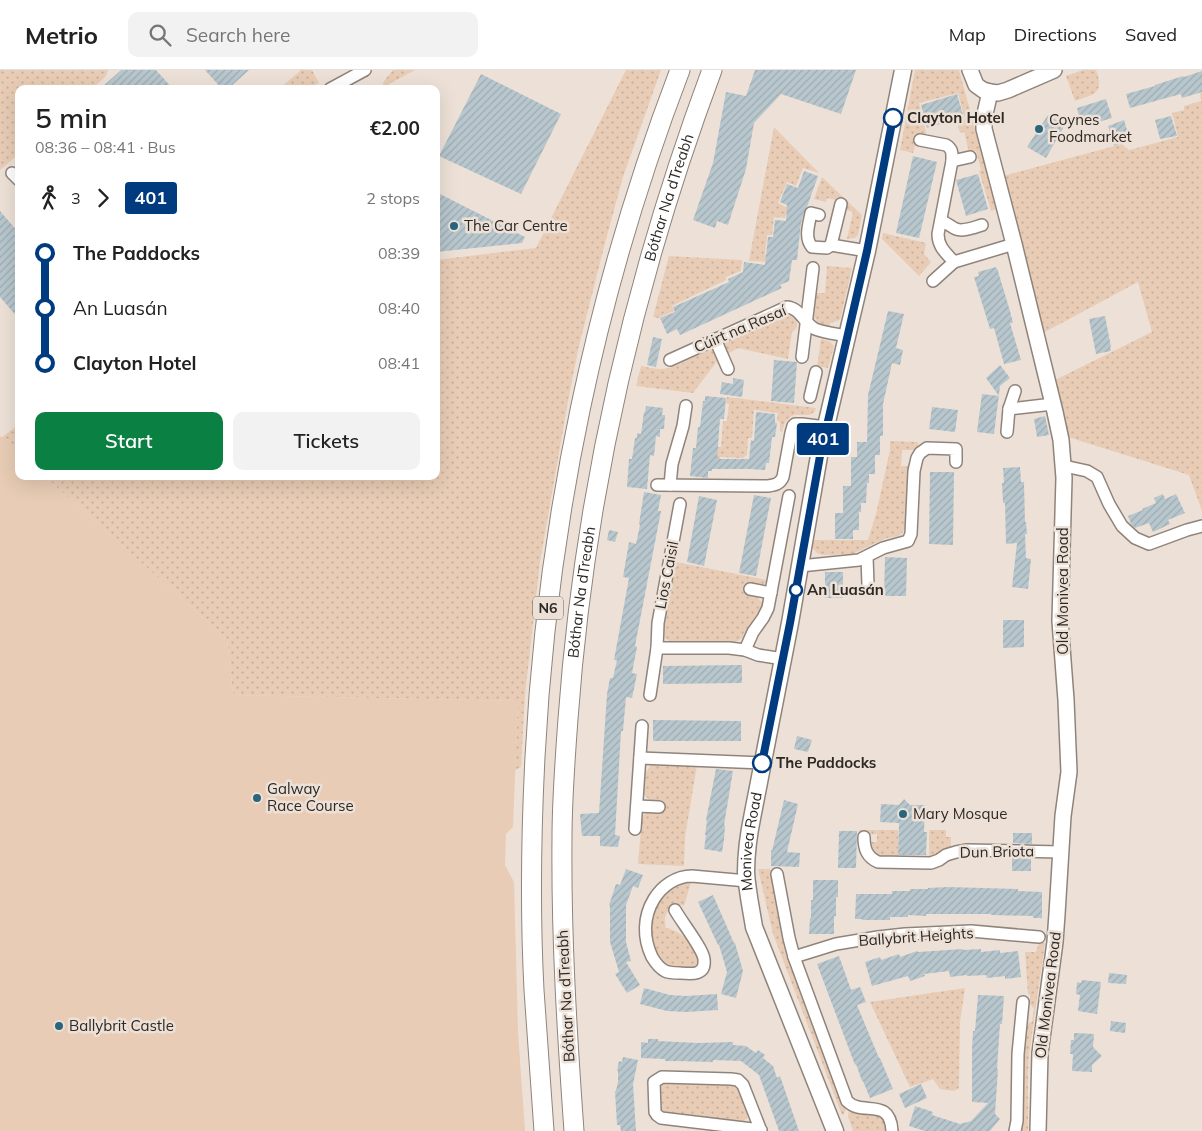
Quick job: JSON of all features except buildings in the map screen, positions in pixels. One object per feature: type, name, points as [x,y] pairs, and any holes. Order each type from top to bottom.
[{"type":"highway","name":"Bóthar Na dTreabh","points":[[544,1131],[534,992],[532,882],[535,758],[551,586],[564,496],[590,368],[633,207],[680,70]]},
{"type":"highway","name":"Bóthar Na dTreabh","points":[[574,1131],[562,930],[562,837],[572,662],[580,596],[600,468],[637,302],[679,162],[712,70]]},
{"type":"main road","name":"Monivea Road","points":[[835,1131],[754,927],[747,881],[746,859],[748,839],[812,493],[867,251],[903,70]]},
{"type":"street","points":[[337,85],[365,70]]},
{"type":"street","points":[[970,70],[976,85],[983,90],[998,93],[1054,70]]},
{"type":"street","name":"Old Monivea Road","points":[[990,92],[984,118],[984,129],[1053,404],[1061,440],[1064,466],[1060,606],[1069,772],[1063,816],[1056,924],[1040,1053],[1038,1131]]},
{"type":"street","points":[[920,140],[949,146],[952,152],[938,242],[954,262]]},
{"type":"street","points":[[952,161],[970,157]]},
{"type":"street","points":[[831,245],[841,204]]},
{"type":"street","points":[[819,215],[811,213],[808,242],[812,247],[827,248],[831,245],[867,251]]},
{"type":"street","points":[[941,221],[957,230],[982,225]]},
{"type":"street","points":[[933,282],[954,262],[1014,244]]},
{"type":"street","name":"Cúirt na Rasaí","points":[[802,358],[813,268]]},
{"type":"street","name":"Cúirt na Rasaí","points":[[670,360],[787,307],[794,308],[816,329],[847,336]]},
{"type":"street","points":[[715,339],[728,369]]},
{"type":"street","points":[[810,397],[816,372]]},
{"type":"street","points":[[814,384],[835,388]]},
{"type":"street","points":[[1007,432],[1009,409],[1015,391]]},
{"type":"street","points":[[1009,409],[1053,404]]},
{"type":"street","points":[[670,485],[672,464],[684,426],[686,406]]},
{"type":"street","points":[[657,484],[768,486],[776,484],[783,477],[793,426],[795,424],[802,424],[826,428]]},
{"type":"street","points":[[800,566],[854,561],[893,544],[906,541],[911,537],[914,471],[915,462],[920,453],[927,448],[956,449],[956,462]]},
{"type":"street","points":[[1064,466],[1087,471],[1097,477],[1109,504],[1122,526],[1135,538],[1149,544],[1202,526]]},
{"type":"street","points":[[745,650],[753,632],[766,613],[789,496]]},
{"type":"street","name":"Lios Caisil","points":[[650,695],[657,648],[658,623],[680,504]]},
{"type":"street","points":[[867,556],[868,585]]},
{"type":"street","points":[[750,589],[771,593]]},
{"type":"street","points":[[657,648],[729,648],[745,650],[758,655],[783,658]]},
{"type":"street","points":[[636,829],[642,726]]},
{"type":"street","points":[[640,758],[762,763]]},
{"type":"street","points":[[637,806],[659,807]]},
{"type":"street","name":"Dun Briota","points":[[864,837],[866,853],[871,859],[878,862],[931,863],[946,855],[968,850],[1060,852]]},
{"type":"street","points":[[777,874],[794,957],[847,1101],[855,1106],[883,1111],[890,1118],[892,1131]]},
{"type":"street","points":[[675,910],[703,955],[704,965],[699,972],[692,974],[667,972],[660,968],[654,960],[646,941],[645,929],[647,914],[652,901],[665,886],[683,877],[692,876],[747,881]]},
{"type":"street","name":"Ballybrit Heights","points":[[794,957],[836,944],[905,934],[971,931],[1039,936]]},
{"type":"street","points":[[1015,1131],[1017,1120],[1018,1054],[1023,1002]]},
{"type":"street","points":[[662,1077],[738,1080],[743,1085],[761,1131],[661,1118],[655,1112],[654,1082],[662,1077]]},
{"type":"shaded area","points":[[0,70],[108,70],[106,76],[96,85],[15,85],[15,157],[0,170]]},
{"type":"shaded area","points":[[301,70],[312,70],[319,83],[315,85],[284,85]]},
{"type":"shaded area","points":[[393,70],[415,70],[389,85],[383,85]]},
{"type":"shaded area","points":[[626,70],[661,70],[623,177],[578,350],[540,562],[525,695],[521,767],[515,770],[518,701],[233,695],[227,639],[48,480],[440,480],[440,260],[536,248]]},
{"type":"shaded area","points":[[915,70],[959,70],[997,209],[991,211],[979,171],[981,170],[976,151],[969,152],[964,132],[960,133],[957,122],[965,119],[958,93],[919,103],[927,137],[918,135],[913,153],[900,150]]},
{"type":"shaded area","points":[[1083,70],[1096,70],[1099,84],[1098,89],[1096,92],[1075,101],[1066,76]]},
{"type":"shaded area","points":[[1200,93],[1202,93],[1202,511],[1189,475],[1068,437],[1055,380],[1152,332],[1138,282],[1043,333],[1003,176],[1122,144],[1129,150],[1178,137],[1172,113],[1184,110],[1184,106],[1201,101]]},
{"type":"shaded area","points":[[774,127],[819,173],[803,168],[796,186],[787,182],[778,203],[788,208],[785,218],[774,217],[772,235],[767,235],[765,254],[775,256],[775,262],[749,261]]},
{"type":"shaded area","points":[[822,177],[862,215],[858,235],[855,238],[847,239],[853,212],[844,209],[845,204],[837,196],[836,200],[827,198],[826,202],[814,199]]},
{"type":"shaded area","points":[[883,233],[926,243],[924,254],[931,262],[919,276],[882,239]]},
{"type":"shaded area","points":[[669,256],[742,260],[741,271],[672,306],[674,311],[658,318],[653,317]]},
{"type":"shaded area","points":[[827,266],[852,268],[840,320],[830,323],[830,327],[819,324],[814,317],[816,293],[825,293]]},
{"type":"shaded area","points":[[785,314],[794,319],[797,324],[797,327],[792,332],[788,359],[738,348],[726,355],[723,345],[725,342]]},
{"type":"shaded area","points":[[821,339],[829,341],[834,346],[828,368],[817,366]]},
{"type":"shaded area","points":[[712,349],[718,360],[693,393],[636,386],[641,366],[664,369]]},
{"type":"shaded area","points":[[727,397],[816,408],[809,415],[794,415],[790,417],[785,423],[782,432],[780,431],[780,422],[777,421],[778,413],[754,410],[752,438],[748,438],[747,455],[743,458],[720,457],[720,460],[716,459],[718,447],[721,447],[723,421],[727,421],[729,404],[726,403]]},
{"type":"shaded area","points":[[15,427],[15,450],[1,438]]},
{"type":"shaded area","name":"Galway Race Course","points":[[0,436],[15,449],[15,480],[48,480],[227,639],[233,695],[518,701],[513,827],[506,834],[505,865],[514,882],[518,1032],[525,1131],[0,1131]]},
{"type":"shaded area","points":[[890,441],[918,442],[918,450],[902,450],[901,466],[908,466],[908,515],[905,515],[905,529],[899,536],[887,538],[852,554],[823,555],[817,553],[812,547],[814,540],[868,540],[876,514],[890,450]]},
{"type":"shaded area","points":[[676,562],[766,580],[766,583],[762,585],[746,583],[745,593],[758,598],[763,605],[749,632],[735,642],[671,642],[665,638],[662,631]]},
{"type":"shaded area","points":[[654,764],[697,765],[685,837],[684,866],[638,864],[642,817],[648,812],[661,812],[661,800],[650,800],[643,792],[645,774],[650,766]]},
{"type":"shaded area","points":[[859,830],[898,830],[898,860],[883,859],[876,855],[871,848],[870,842],[877,842],[877,834],[859,835]]},
{"type":"shaded area","points":[[929,830],[946,830],[946,837],[951,837],[951,848],[929,860]]},
{"type":"shaded area","points":[[758,869],[770,869],[786,954],[806,1010],[846,1108],[842,1115],[773,934]]},
{"type":"shaded area","points":[[691,882],[684,906],[670,909],[666,915],[665,923],[666,928],[681,934],[695,951],[697,962],[690,969],[668,966],[661,962],[654,950],[651,930],[654,912],[661,897],[675,886]]},
{"type":"shaded area","points":[[1039,943],[1045,943],[1029,1055],[1028,1131],[1021,1131],[1027,1025],[1032,1022],[1034,1009],[1030,1004],[1030,995],[1028,994],[1025,952],[1036,952]]},
{"type":"shaded area","points":[[965,988],[960,1022],[959,1088],[954,1091],[940,1089],[933,1079],[910,1087],[870,1002]]},
{"type":"shaded area","points":[[661,1082],[735,1085],[738,1087],[748,1111],[747,1118],[742,1123],[665,1116],[660,1111],[659,1085]]},
{"type":"shaded area","points":[[849,1111],[881,1116],[887,1131],[853,1131],[848,1116]]},
{"type":"bus line","name":"401","points":[[762,763],[790,623],[812,493],[875,216],[893,118]]},
{"type":"place","name":"Clayton Hotel","points":[[893,118]]},
{"type":"place","name":"Coynes Foodmarket","points":[[1039,129]]},
{"type":"place","name":"The Car Centre","points":[[454,226]]},
{"type":"place","name":"An Luasán","points":[[796,590]]},
{"type":"place","name":"The Paddocks","points":[[762,763]]},
{"type":"place","name":"Galway Race Course","points":[[257,798]]},
{"type":"place","name":"Mary Mosque","points":[[903,814]]},
{"type":"place","name":"Ballybrit Castle","points":[[59,1026]]}]
